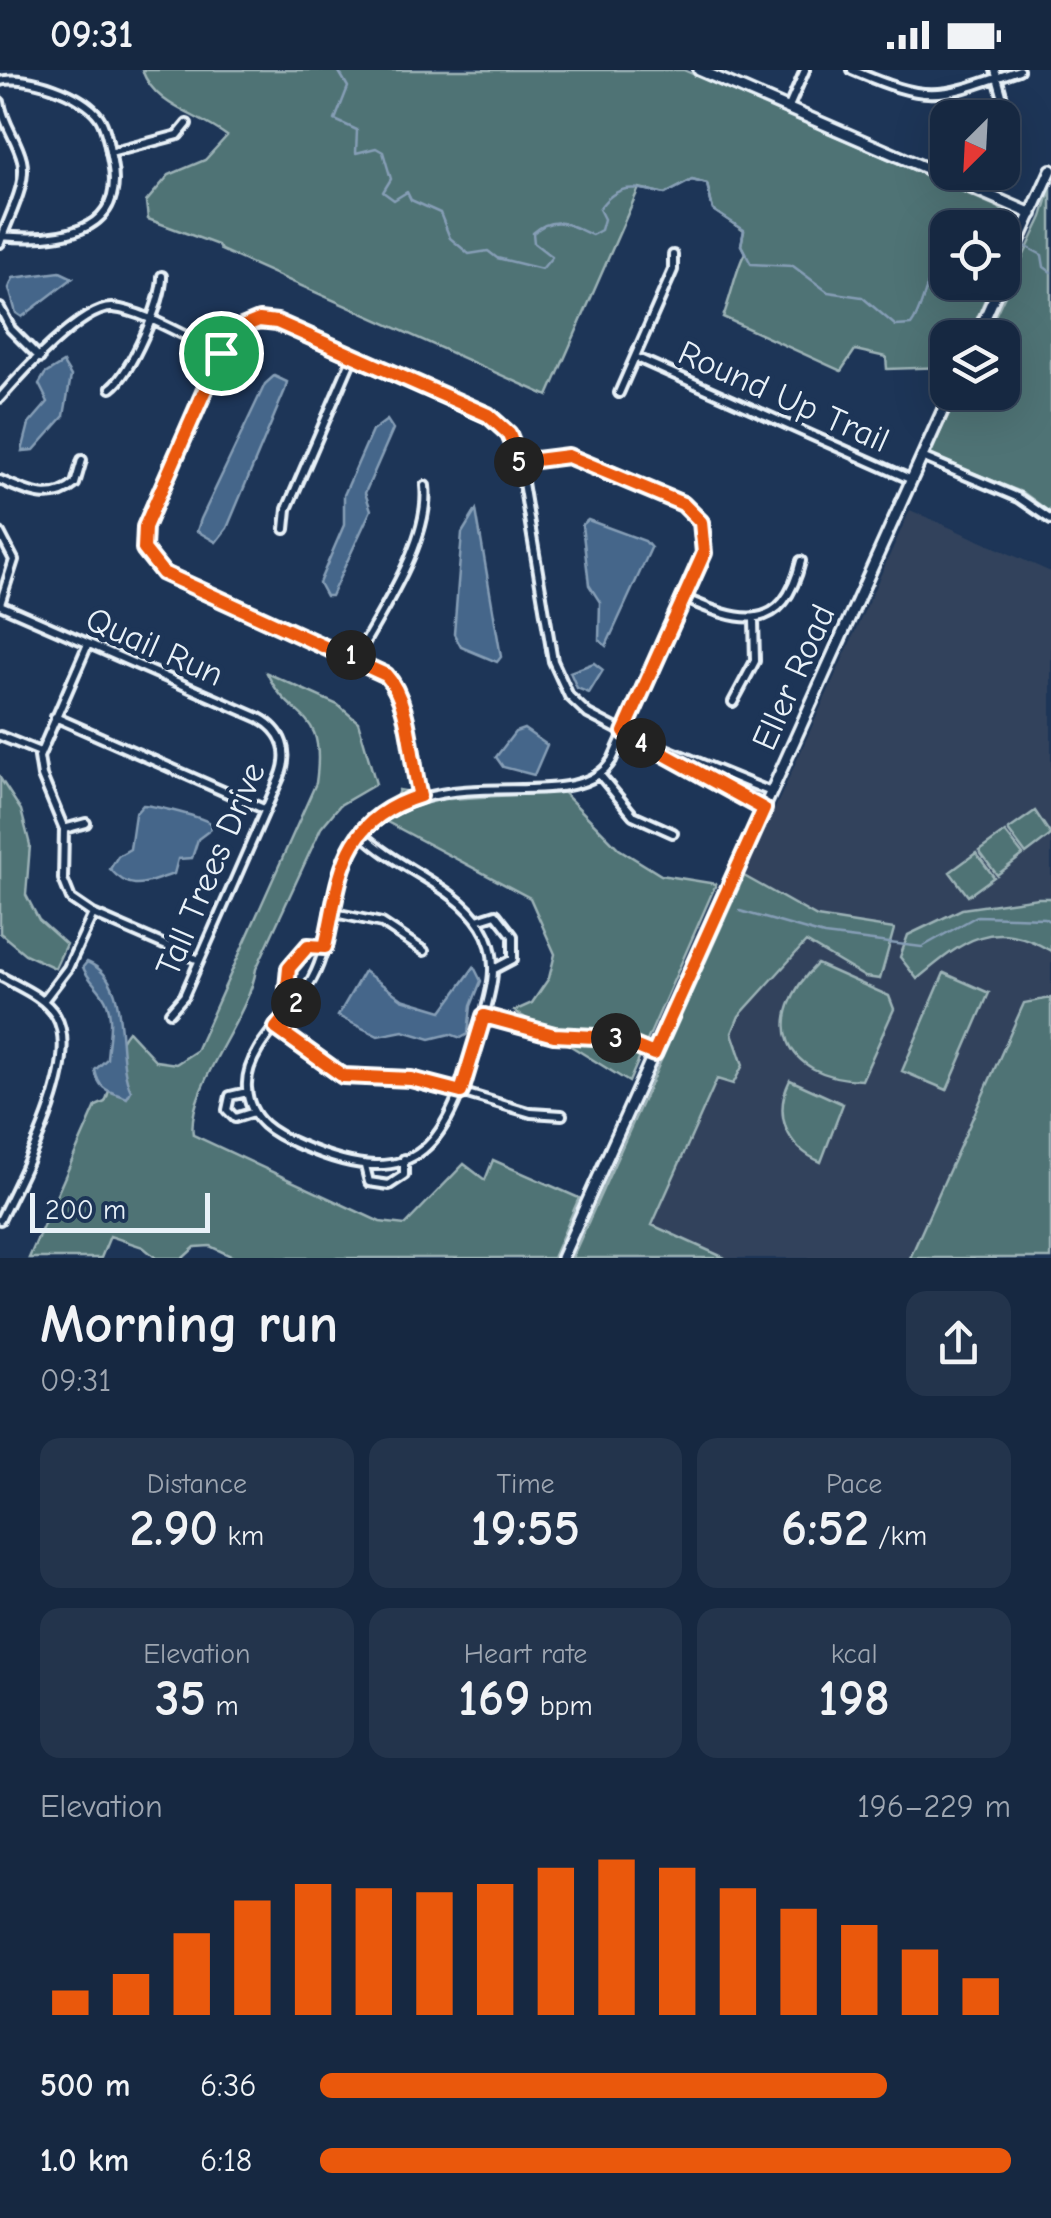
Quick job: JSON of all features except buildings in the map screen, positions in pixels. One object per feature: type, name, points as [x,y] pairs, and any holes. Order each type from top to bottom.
[{"type":"street","points":[[699,70],[1032,214]]},
{"type":"street","points":[[788,109],[805,70]]},
{"type":"street","points":[[852,70],[922,96],[953,93],[996,74],[1019,70]]},
{"type":"street","points":[[996,74],[1004,100]]},
{"type":"street","points":[[0,81],[29,80],[86,106],[103,126],[113,186],[95,221],[60,238],[1,238],[23,165],[5,127],[0,102]]},
{"type":"street","points":[[110,153],[178,135],[187,124]]},
{"type":"street","points":[[1020,241],[1051,170]]},
{"type":"street","points":[[619,394],[673,270],[673,255]]},
{"type":"street","points":[[111,388],[124,376],[161,293],[162,276]]},
{"type":"street","points":[[0,308],[12,329],[40,358]]},
{"type":"street","points":[[0,398],[40,358],[99,309],[119,308],[221,353]]},
{"type":"street","points":[[420,796],[400,692],[378,668],[172,578],[151,562],[144,545],[145,527],[221,353],[237,329],[255,321],[277,322],[488,415],[509,434],[520,462],[557,674],[582,709],[764,809]]},
{"type":"street","points":[[285,529],[287,509],[353,356]]},
{"type":"street","name":"Round Up Trail","points":[[635,358],[912,480]]},
{"type":"street","name":"Eller Road","points":[[562,1258],[943,410]]},
{"type":"street","points":[[362,834],[402,868],[458,899],[488,940],[494,969],[461,1092],[444,1128],[426,1146],[404,1159],[364,1166],[339,1162],[268,1129],[254,1112],[248,1092],[251,1065],[298,1000],[325,947],[339,870],[362,834],[391,809],[420,796],[578,784],[600,775],[624,732],[704,553],[705,531],[683,504],[568,456],[520,462]]},
{"type":"street","points":[[922,457],[1019,498],[1051,520]]},
{"type":"street","points":[[0,480],[40,496],[67,490],[78,478],[82,460]]},
{"type":"street","points":[[356,658],[404,567],[425,507],[426,486]]},
{"type":"street","points":[[0,534],[10,546],[13,568],[0,605]]},
{"type":"street","points":[[684,598],[730,618],[754,620],[774,611],[790,595],[801,561]]},
{"type":"street","name":"Quail Run","points":[[0,605],[259,718],[282,741]]},
{"type":"street","points":[[733,702],[755,661],[754,620]]},
{"type":"street","points":[[88,644],[40,752],[42,776],[64,829],[66,890],[75,904],[93,914],[199,960]]},
{"type":"street","points":[[55,717],[266,810]]},
{"type":"street","points":[[624,732],[771,792]]},
{"type":"street","points":[[0,736],[40,752]]},
{"type":"street","name":"Tall Trees Drive","points":[[170,1012],[184,996],[284,768],[282,741]]},
{"type":"street","points":[[600,775],[633,815],[674,833]]},
{"type":"street","points":[[64,829],[86,823]]},
{"type":"street","points":[[330,912],[382,923],[424,951]]},
{"type":"street","points":[[43,1001],[68,968],[93,914]]},
{"type":"street","points":[[477,920],[496,914],[512,936],[513,960],[494,969]]},
{"type":"street","points":[[298,1000],[287,988],[291,964],[308,946],[325,947]]},
{"type":"street","points":[[0,976],[43,1001],[59,1024],[62,1054],[48,1113],[0,1220]]},
{"type":"street","points":[[484,1016],[554,1035],[615,1038],[654,1054]]},
{"type":"street","points":[[276,1028],[343,1076],[411,1079],[547,1116],[562,1114]]},
{"type":"street","points":[[248,1092],[230,1096],[226,1110],[235,1118],[254,1112]]},
{"type":"street","points":[[364,1166],[369,1182],[390,1185],[404,1175],[404,1159]]},
{"type":"shaded area","points":[[60,272],[73,278],[22,317],[16,313],[9,288],[13,278]]},
{"type":"shaded area","points":[[63,363],[71,376],[64,416],[34,450],[22,451],[29,424],[48,402],[39,384],[45,374]]},
{"type":"shaded area","points":[[274,376],[287,382],[285,390],[227,528],[216,542],[197,531],[201,519],[265,384]]},
{"type":"shaded area","points":[[387,420],[393,429],[365,493],[371,510],[331,596],[326,596],[319,583],[344,525],[344,495],[372,431]]},
{"type":"shaded area","points":[[476,510],[501,657],[497,662],[461,647],[454,634],[462,533]]},
{"type":"shaded area","points":[[910,510],[1051,572],[1051,998],[1023,1003],[910,1258],[725,1258],[597,1202]]},
{"type":"shaded area","points":[[588,520],[645,541],[651,548],[606,646],[599,640],[600,602],[589,585],[582,525]]},
{"type":"shaded area","points":[[594,663],[603,670],[589,693],[577,688],[570,672]]},
{"type":"shaded area","points":[[524,729],[547,745],[534,775],[503,767],[496,757],[515,732]]},
{"type":"shaded area","points":[[143,805],[212,824],[198,839],[192,858],[178,859],[174,874],[134,884],[110,869],[118,856],[130,849],[135,814]]},
{"type":"shaded area","points":[[87,962],[102,971],[117,1001],[131,1091],[127,1098],[106,1089],[97,1077],[95,1070],[107,1059],[110,1018],[102,994],[83,967]]},
{"type":"shaded area","points":[[474,967],[481,981],[471,1006],[468,1034],[461,1038],[450,1034],[430,1039],[403,1031],[378,1036],[338,1016],[364,971],[402,999],[442,1011]]},
{"type":"green space","points":[[142,70],[684,70],[930,177],[930,190],[959,190],[998,207],[1001,210],[930,210],[930,300],[985,300],[976,320],[930,320],[930,368],[887,369],[886,357],[855,350],[841,371],[723,317],[745,253],[741,245],[744,231],[713,210],[707,184],[692,180],[665,194],[639,188],[548,396],[221,250],[218,245],[148,219],[146,202],[169,175],[205,160],[227,136],[167,102],[148,83]]},
{"type":"green space","points":[[1051,187],[1051,513],[1024,493],[929,455],[951,410],[1020,410],[1020,320],[993,320],[1003,300],[1020,300],[1020,263]]},
{"type":"green space","points":[[267,673],[338,705],[358,722],[376,784],[340,805],[321,828],[256,969],[242,1009],[199,1096],[193,1135],[380,1222],[405,1225],[464,1164],[485,1180],[493,1160],[579,1198],[553,1258],[235,1258],[210,1246],[195,1247],[183,1258],[156,1258],[143,1247],[110,1236],[101,1258],[29,1258],[96,1106],[105,1102],[119,1047],[128,1031],[156,1061],[176,1064],[196,1051],[316,783],[318,758],[312,728],[276,689]]},
{"type":"green space","points":[[0,778],[21,810],[30,845],[26,895],[39,920],[66,944],[55,968],[25,954],[0,933]]},
{"type":"green space","points":[[399,790],[449,799],[563,792],[619,849],[661,875],[716,884],[629,1082],[514,1011],[532,1003],[549,978],[555,954],[530,898],[387,822]]},
{"type":"green space","points":[[1035,811],[1051,835],[1026,854],[1008,830]]},
{"type":"green space","points":[[1005,832],[1023,855],[997,875],[979,851]]},
{"type":"green space","points":[[976,853],[994,877],[968,896],[950,872]]},
{"type":"green space","points":[[744,876],[817,917],[894,929],[880,979],[865,977],[806,942],[739,1016],[732,1033],[743,1065],[733,1084],[717,1079],[652,1225],[725,1258],[572,1258]]},
{"type":"green space","points":[[1051,898],[1051,951],[1012,935],[980,937],[949,953],[917,979],[900,957],[908,935],[962,909]]},
{"type":"green space","points":[[817,964],[889,996],[894,1009],[862,1080],[813,1069],[798,1057],[789,1042],[789,1005]]},
{"type":"green space","points":[[944,973],[989,993],[947,1090],[902,1071]]},
{"type":"green space","points":[[1051,998],[1051,1258],[910,1258],[1024,1003]]},
{"type":"green space","points":[[790,1080],[843,1104],[821,1162],[799,1148],[786,1128],[783,1105]]},
{"type":"waterway","points":[[338,70],[348,87],[335,120],[357,130],[356,153],[376,148],[383,152],[391,179],[383,192],[394,200],[407,192],[411,200],[440,213],[450,238],[469,254],[488,251],[497,258],[542,269],[552,257],[534,243],[533,233],[541,227],[563,223],[592,235],[601,230],[604,219],[599,209],[613,194],[628,189],[665,194],[692,180],[707,184],[713,210],[744,230],[741,245],[751,264],[793,266],[828,292],[862,297],[896,326],[911,325],[930,278]]},
{"type":"waterway","points":[[1023,245],[1042,255],[1044,267],[1051,272]]},
{"type":"waterway","points":[[740,911],[824,935],[922,947],[977,916],[1044,918],[1051,922]]},
{"type":"route","points":[[259,320],[277,322],[488,415],[509,434],[520,462],[559,455],[581,460],[683,504],[701,522],[705,531],[704,553],[624,732],[764,809],[654,1054],[615,1038],[544,1034],[484,1016],[461,1092],[411,1079],[362,1080],[343,1076],[276,1028],[298,1000],[287,988],[291,964],[308,946],[325,947],[334,886],[351,848],[380,817],[420,796],[407,747],[400,692],[386,675],[378,668],[163,573],[144,549],[145,527],[221,353],[242,325],[259,320]]}]
